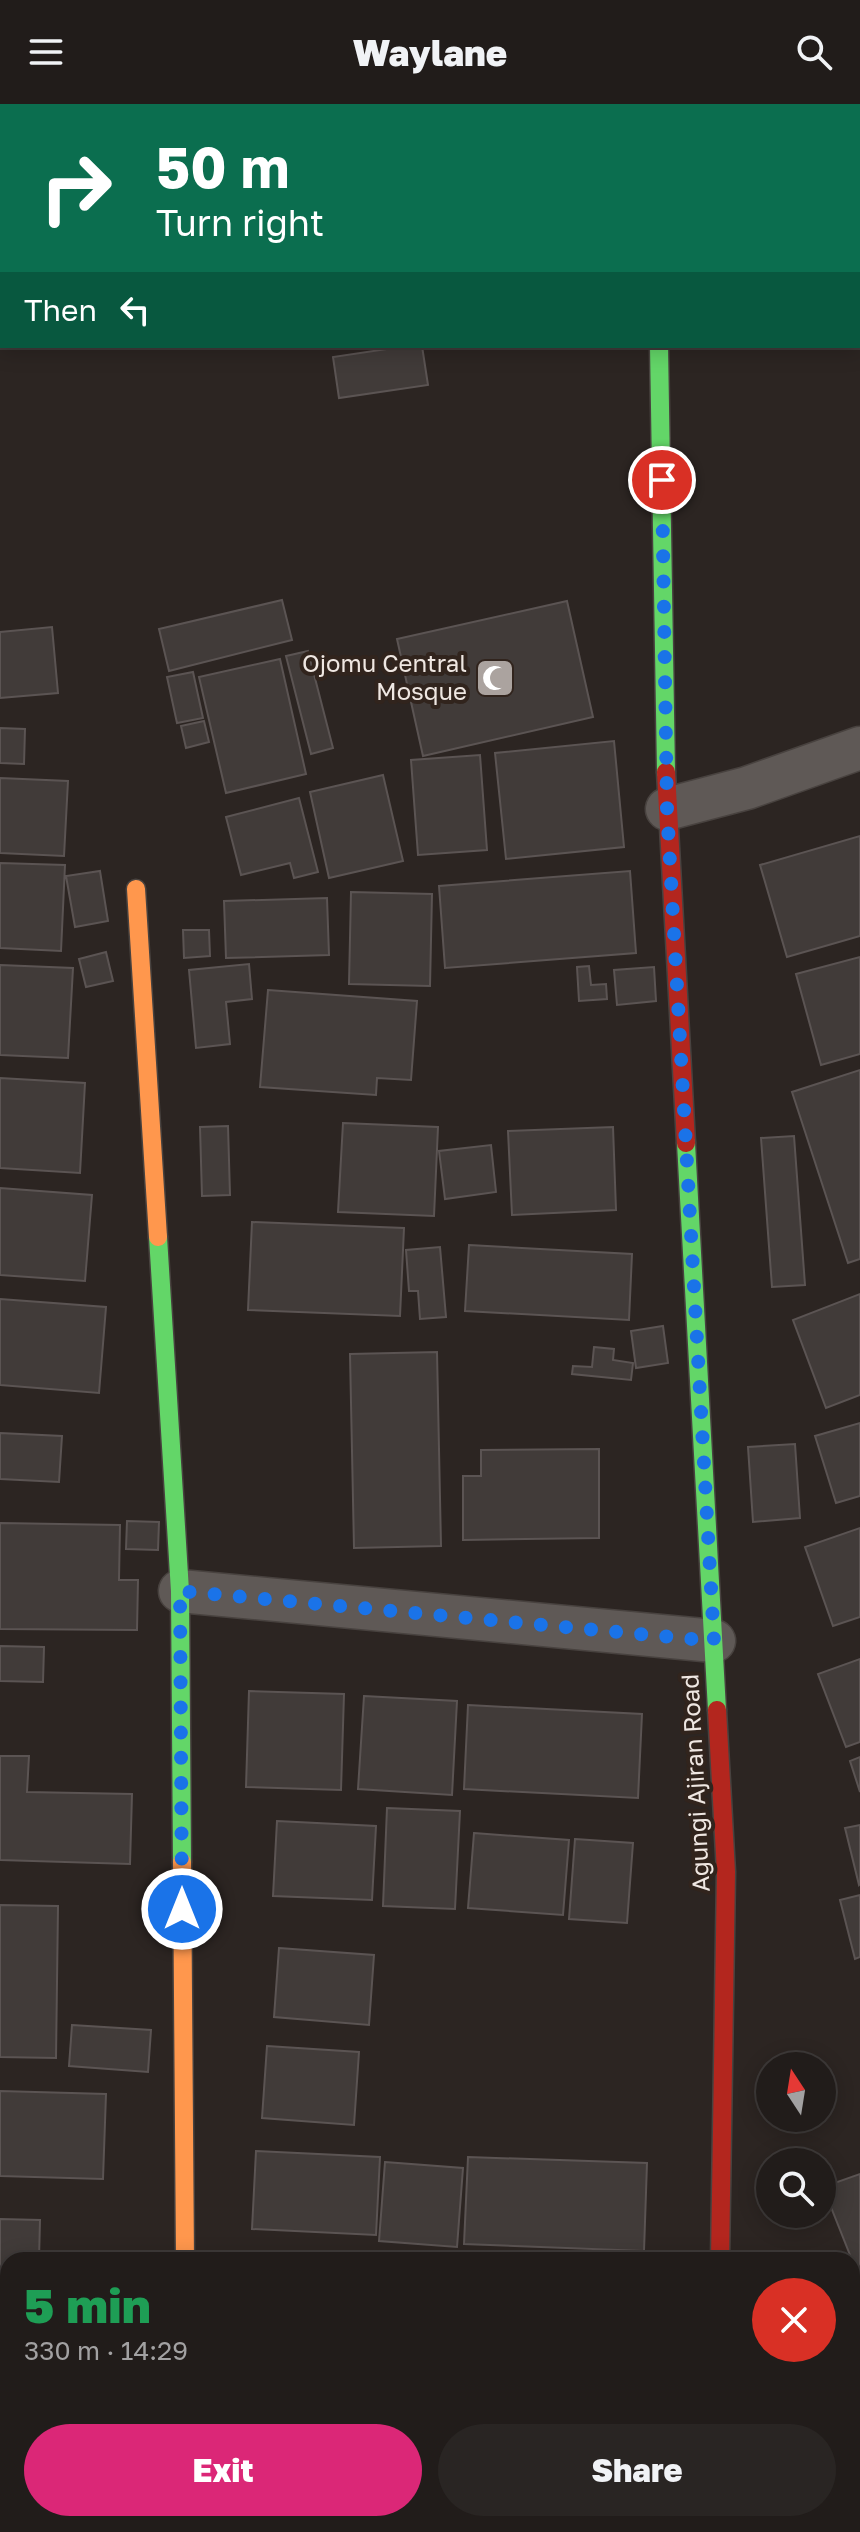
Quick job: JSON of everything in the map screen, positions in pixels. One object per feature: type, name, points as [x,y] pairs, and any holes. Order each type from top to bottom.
[{"type":"street","name":"Agungi Ajiran Road","points":[[659,348],[667,809],[726,1872],[720,2252]]},
{"type":"street","points":[[667,809],[747,788],[860,748]]},
{"type":"street","points":[[136,889],[180,1591],[185,2252]]},
{"type":"street","points":[[180,1591],[714,1641]]},
{"type":"building","points":[[394,348],[422,348],[428,385],[339,398],[333,357]]},
{"type":"building","points":[[282,600],[292,640],[169,671],[159,629]]},
{"type":"building","name":"Ojomu Central Mosque","points":[[567,601],[593,717],[423,756],[397,639]]},
{"type":"building","points":[[52,627],[58,693],[0,698],[0,632]]},
{"type":"building","points":[[308,651],[333,748],[311,754],[286,656]]},
{"type":"building","points":[[280,659],[306,774],[226,793],[199,677]]},
{"type":"building","points":[[193,672],[203,718],[177,723],[167,677]]},
{"type":"building","points":[[204,721],[209,742],[186,748],[181,726]]},
{"type":"building","points":[[0,728],[25,729],[24,764],[0,763]]},
{"type":"building","points":[[614,741],[624,847],[506,859],[495,753]]},
{"type":"building","points":[[480,755],[487,850],[418,855],[411,760]]},
{"type":"building","points":[[383,775],[403,861],[329,878],[310,792]]},
{"type":"building","points":[[0,778],[68,781],[64,856],[0,853]]},
{"type":"building","points":[[299,798],[318,872],[294,878],[290,863],[241,875],[226,817]]},
{"type":"building","points":[[860,836],[860,936],[787,957],[760,865]]},
{"type":"building","points":[[0,863],[65,865],[61,951],[0,948]]},
{"type":"building","points":[[100,871],[108,921],[75,927],[66,876]]},
{"type":"building","points":[[630,871],[636,953],[445,968],[439,886]]},
{"type":"building","points":[[351,892],[432,894],[430,986],[349,984]]},
{"type":"building","points":[[327,898],[329,955],[226,958],[224,901]]},
{"type":"building","points":[[183,930],[209,930],[210,956],[184,958]]},
{"type":"building","points":[[106,952],[113,981],[86,987],[79,959]]},
{"type":"building","points":[[860,957],[860,1054],[821,1065],[796,974]]},
{"type":"building","points":[[249,964],[252,999],[226,1002],[230,1044],[196,1048],[189,970]]},
{"type":"building","points":[[0,965],[73,968],[68,1058],[0,1055]]},
{"type":"building","points":[[589,966],[591,985],[606,984],[607,999],[579,1001],[577,967]]},
{"type":"building","points":[[654,967],[656,1001],[617,1005],[614,970]]},
{"type":"building","points":[[268,990],[417,1001],[411,1080],[377,1078],[376,1095],[260,1087]]},
{"type":"building","points":[[860,1070],[860,1259],[848,1263],[792,1092]]},
{"type":"building","points":[[0,1078],[85,1083],[80,1173],[0,1168]]},
{"type":"building","points":[[343,1123],[438,1127],[434,1216],[338,1212]]},
{"type":"building","points":[[228,1126],[230,1195],[202,1196],[200,1127]]},
{"type":"building","points":[[613,1127],[616,1210],[512,1215],[508,1131]]},
{"type":"building","points":[[794,1136],[805,1285],[772,1287],[761,1138]]},
{"type":"building","points":[[491,1145],[496,1192],[445,1199],[439,1151]]},
{"type":"building","points":[[0,1188],[92,1195],[85,1281],[0,1275]]},
{"type":"building","points":[[252,1222],[404,1228],[400,1316],[248,1310]]},
{"type":"building","points":[[469,1245],[632,1254],[629,1320],[465,1311]]},
{"type":"building","points":[[440,1247],[446,1317],[420,1319],[418,1291],[409,1291],[406,1250]]},
{"type":"building","points":[[860,1294],[860,1395],[826,1408],[793,1320]]},
{"type":"building","points":[[0,1299],[106,1307],[99,1393],[0,1385]]},
{"type":"building","points":[[663,1326],[668,1363],[636,1368],[631,1331]]},
{"type":"building","points":[[594,1347],[614,1349],[613,1360],[633,1363],[631,1380],[572,1374],[573,1366],[592,1367]]},
{"type":"building","points":[[437,1352],[441,1546],[354,1548],[350,1354]]},
{"type":"building","points":[[860,1423],[860,1496],[836,1503],[815,1436]]},
{"type":"building","points":[[0,1433],[62,1436],[59,1482],[0,1479]]},
{"type":"building","points":[[795,1444],[800,1518],[753,1522],[748,1447]]},
{"type":"building","points":[[599,1449],[599,1538],[463,1540],[463,1476],[481,1476],[481,1450]]},
{"type":"building","points":[[127,1521],[159,1522],[158,1550],[126,1549]]},
{"type":"building","points":[[0,1523],[120,1525],[119,1580],[138,1580],[137,1630],[0,1629]]},
{"type":"building","points":[[860,1528],[860,1617],[833,1626],[805,1547]]},
{"type":"building","points":[[0,1646],[44,1647],[43,1682],[0,1681]]},
{"type":"building","points":[[860,1659],[860,1742],[846,1747],[818,1674]]},
{"type":"building","points":[[249,1691],[344,1694],[341,1790],[246,1787]]},
{"type":"building","points":[[364,1696],[457,1701],[452,1795],[358,1789]]},
{"type":"building","points":[[468,1705],[642,1714],[638,1798],[464,1789]]},
{"type":"building","points":[[0,1756],[29,1756],[27,1792],[132,1794],[130,1864],[0,1860]]},
{"type":"building","points":[[860,1757],[860,1792],[850,1761]]},
{"type":"building","points":[[387,1808],[460,1811],[455,1909],[383,1906]]},
{"type":"building","points":[[277,1821],[376,1826],[372,1900],[273,1896]]},
{"type":"building","points":[[860,1825],[860,1884],[859,1885],[845,1828]]},
{"type":"building","points":[[474,1833],[569,1840],[563,1915],[468,1908]]},
{"type":"building","points":[[575,1839],[633,1843],[627,1923],[569,1919]]},
{"type":"building","points":[[860,1895],[860,1957],[855,1959],[840,1900]]},
{"type":"building","points":[[0,1905],[58,1906],[56,2058],[0,2057]]},
{"type":"building","points":[[279,1948],[374,1955],[369,2025],[274,2017]]},
{"type":"building","points":[[72,2025],[151,2030],[148,2072],[69,2066]]},
{"type":"building","points":[[267,2046],[359,2052],[354,2125],[262,2118]]},
{"type":"building","points":[[0,2091],[106,2094],[103,2179],[0,2176]]},
{"type":"building","points":[[256,2151],[380,2157],[376,2235],[252,2229]]},
{"type":"building","points":[[468,2157],[647,2163],[644,2251],[464,2244]]},
{"type":"building","points":[[385,2162],[463,2168],[457,2247],[379,2241]]},
{"type":"building","points":[[860,2174],[860,2252],[849,2252],[836,2220],[836,2182]]},
{"type":"building","points":[[0,2219],[40,2220],[39,2252],[0,2252]]},
{"type":"traffic: fast","points":[[659,348],[666,772]]},
{"type":"traffic: fast","points":[[686,1143],[717,1710]]},
{"type":"traffic: fast","points":[[158,1237],[180,1591],[182,1862]]},
{"type":"traffic: slow","points":[[136,889],[158,1237]]},
{"type":"traffic: slow","points":[[182,1862],[185,2252]]},
{"type":"traffic: jam","points":[[666,772],[686,1143]]},
{"type":"traffic: jam","points":[[717,1710],[726,1872],[720,2252]]},
{"type":"place","name":"Ojomu Central Mosque","points":[[495,678]]},
{"type":"route","points":[[182,1909],[180,1591],[714,1641],[667,809],[662,480]]}]
